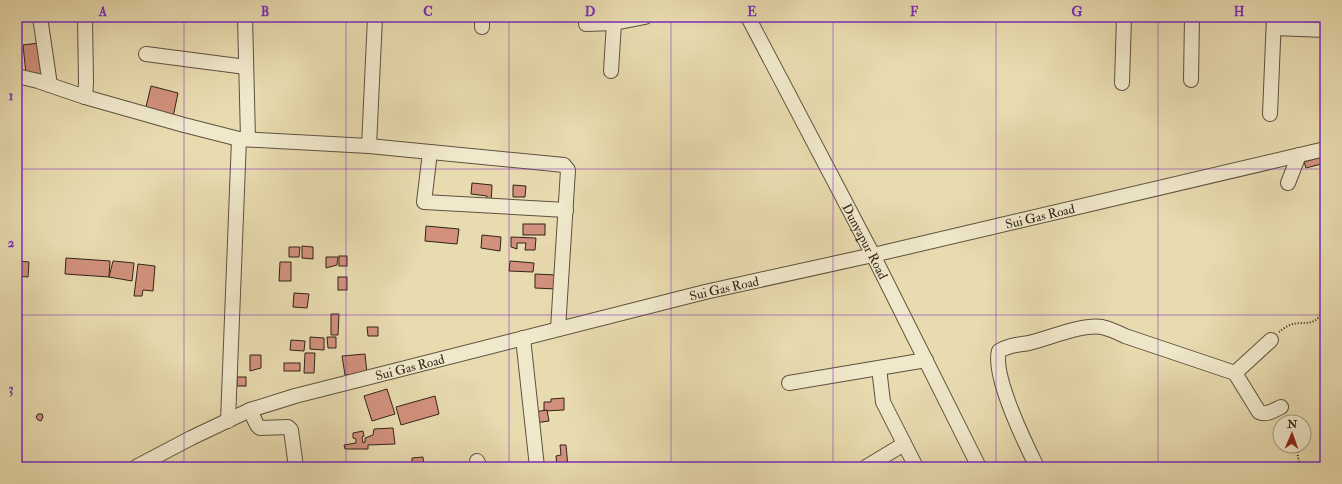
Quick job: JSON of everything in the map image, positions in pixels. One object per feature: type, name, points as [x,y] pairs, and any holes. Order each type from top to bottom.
[{"type":"street","points":[[40,17],[50,85]]},
{"type":"street","points":[[85,17],[85,97]]},
{"type":"street","points":[[228,421],[244,139],[246,67],[245,17]]},
{"type":"street","points":[[369,146],[375,17]]},
{"type":"street","points":[[586,17],[586,24],[614,23],[645,17]]},
{"type":"street","name":"Dunyapur Road","points":[[748,17],[873,255],[979,467]]},
{"type":"street","points":[[1122,83],[1124,17]]},
{"type":"street","points":[[1191,80],[1192,17]]},
{"type":"street","points":[[1270,114],[1274,22],[1325,30]]},
{"type":"street","points":[[611,71],[614,23]]},
{"type":"street","points":[[146,54],[246,67]]},
{"type":"street","points":[[17,76],[184,125],[244,139],[369,146],[564,165],[568,170],[558,329]]},
{"type":"street","name":"Sui Gas Road","points":[[136,467],[191,438],[250,410],[295,396],[704,292],[873,255],[1325,149]]},
{"type":"street","points":[[430,152],[424,202],[566,210]]},
{"type":"street","points":[[1288,183],[1299,155]]},
{"type":"street","points":[[1036,467],[1007,401],[997,358],[999,351],[1009,346],[1028,343],[1086,327],[1101,327],[1114,330],[1125,336],[1235,373],[1259,412],[1265,414],[1281,407]]},
{"type":"street","points":[[523,338],[537,467]]},
{"type":"street","points":[[1235,373],[1271,340]]},
{"type":"street","points":[[789,383],[926,360]]},
{"type":"street","points":[[879,368],[883,402],[916,467]]},
{"type":"street","points":[[250,410],[260,428],[288,427],[291,430],[296,467]]},
{"type":"street","points":[[866,467],[904,444]]},
{"type":"path","points":[[1271,340],[1282,329],[1293,324],[1310,323],[1318,319],[1325,291]]},
{"type":"path","points":[[1298,454],[1300,467]]},
{"type":"building","points":[[39,43],[43,79],[26,74],[23,45]]},
{"type":"building","points":[[151,86],[178,93],[173,117],[145,111]]},
{"type":"building","points":[[1322,157],[1325,163],[1306,168],[1304,162]]},
{"type":"building","points":[[472,183],[492,185],[491,204],[486,204],[487,196],[471,194]]},
{"type":"building","points":[[513,185],[526,186],[525,197],[513,197]]},
{"type":"building","points":[[523,224],[545,224],[545,235],[523,235]]},
{"type":"building","points":[[426,226],[459,229],[457,244],[425,241]]},
{"type":"building","points":[[482,235],[501,237],[500,251],[481,248]]},
{"type":"building","points":[[511,237],[536,238],[535,250],[525,250],[526,243],[517,243],[517,249],[511,247]]},
{"type":"building","points":[[302,246],[313,247],[313,259],[302,258]]},
{"type":"building","points":[[289,247],[300,247],[299,257],[289,257]]},
{"type":"building","points":[[339,256],[347,256],[347,266],[339,266]]},
{"type":"building","points":[[326,257],[338,257],[337,265],[326,268]]},
{"type":"building","points":[[66,258],[110,261],[109,277],[65,274]]},
{"type":"building","points":[[18,261],[29,262],[28,277],[17,276]]},
{"type":"building","points":[[113,261],[134,263],[132,281],[109,277]]},
{"type":"building","points":[[510,261],[534,263],[533,272],[509,271]]},
{"type":"building","points":[[280,262],[291,262],[291,281],[279,281]]},
{"type":"building","points":[[138,264],[155,266],[153,291],[143,290],[142,296],[134,296]]},
{"type":"building","points":[[535,274],[557,275],[557,289],[535,288]]},
{"type":"building","points":[[338,277],[347,277],[347,290],[338,290]]},
{"type":"building","points":[[294,293],[309,294],[307,308],[293,307]]},
{"type":"building","points":[[331,314],[339,314],[338,335],[331,335]]},
{"type":"building","points":[[367,327],[378,327],[378,336],[368,336]]},
{"type":"building","points":[[310,337],[324,338],[324,350],[310,349]]},
{"type":"building","points":[[327,337],[336,337],[336,348],[328,348]]},
{"type":"building","points":[[291,340],[305,341],[304,351],[290,350]]},
{"type":"building","points":[[305,353],[315,353],[314,373],[304,373]]},
{"type":"building","points":[[365,354],[367,373],[345,375],[342,356]]},
{"type":"building","points":[[250,355],[261,355],[261,368],[250,371]]},
{"type":"building","points":[[284,363],[300,363],[300,371],[284,371]]},
{"type":"building","points":[[237,377],[246,377],[246,386],[237,386]]},
{"type":"building","points":[[387,389],[395,414],[372,421],[364,396]]},
{"type":"building","points":[[435,396],[439,414],[401,425],[396,407]]},
{"type":"building","points":[[564,398],[564,410],[544,411],[544,402],[551,402],[551,399]]},
{"type":"building","points":[[547,410],[549,421],[535,423],[534,412]]},
{"type":"building","points":[[38,414],[42,414],[43,417],[41,421],[36,417]]},
{"type":"building","points":[[393,428],[395,444],[368,445],[368,449],[345,449],[344,445],[356,443],[356,439],[353,438],[353,433],[363,431],[363,443],[365,442],[365,438],[373,435],[374,429]]},
{"type":"building","points":[[560,445],[566,445],[568,467],[557,467],[556,456],[561,455]]},
{"type":"building","points":[[423,457],[424,465],[412,467],[412,458]]}]
